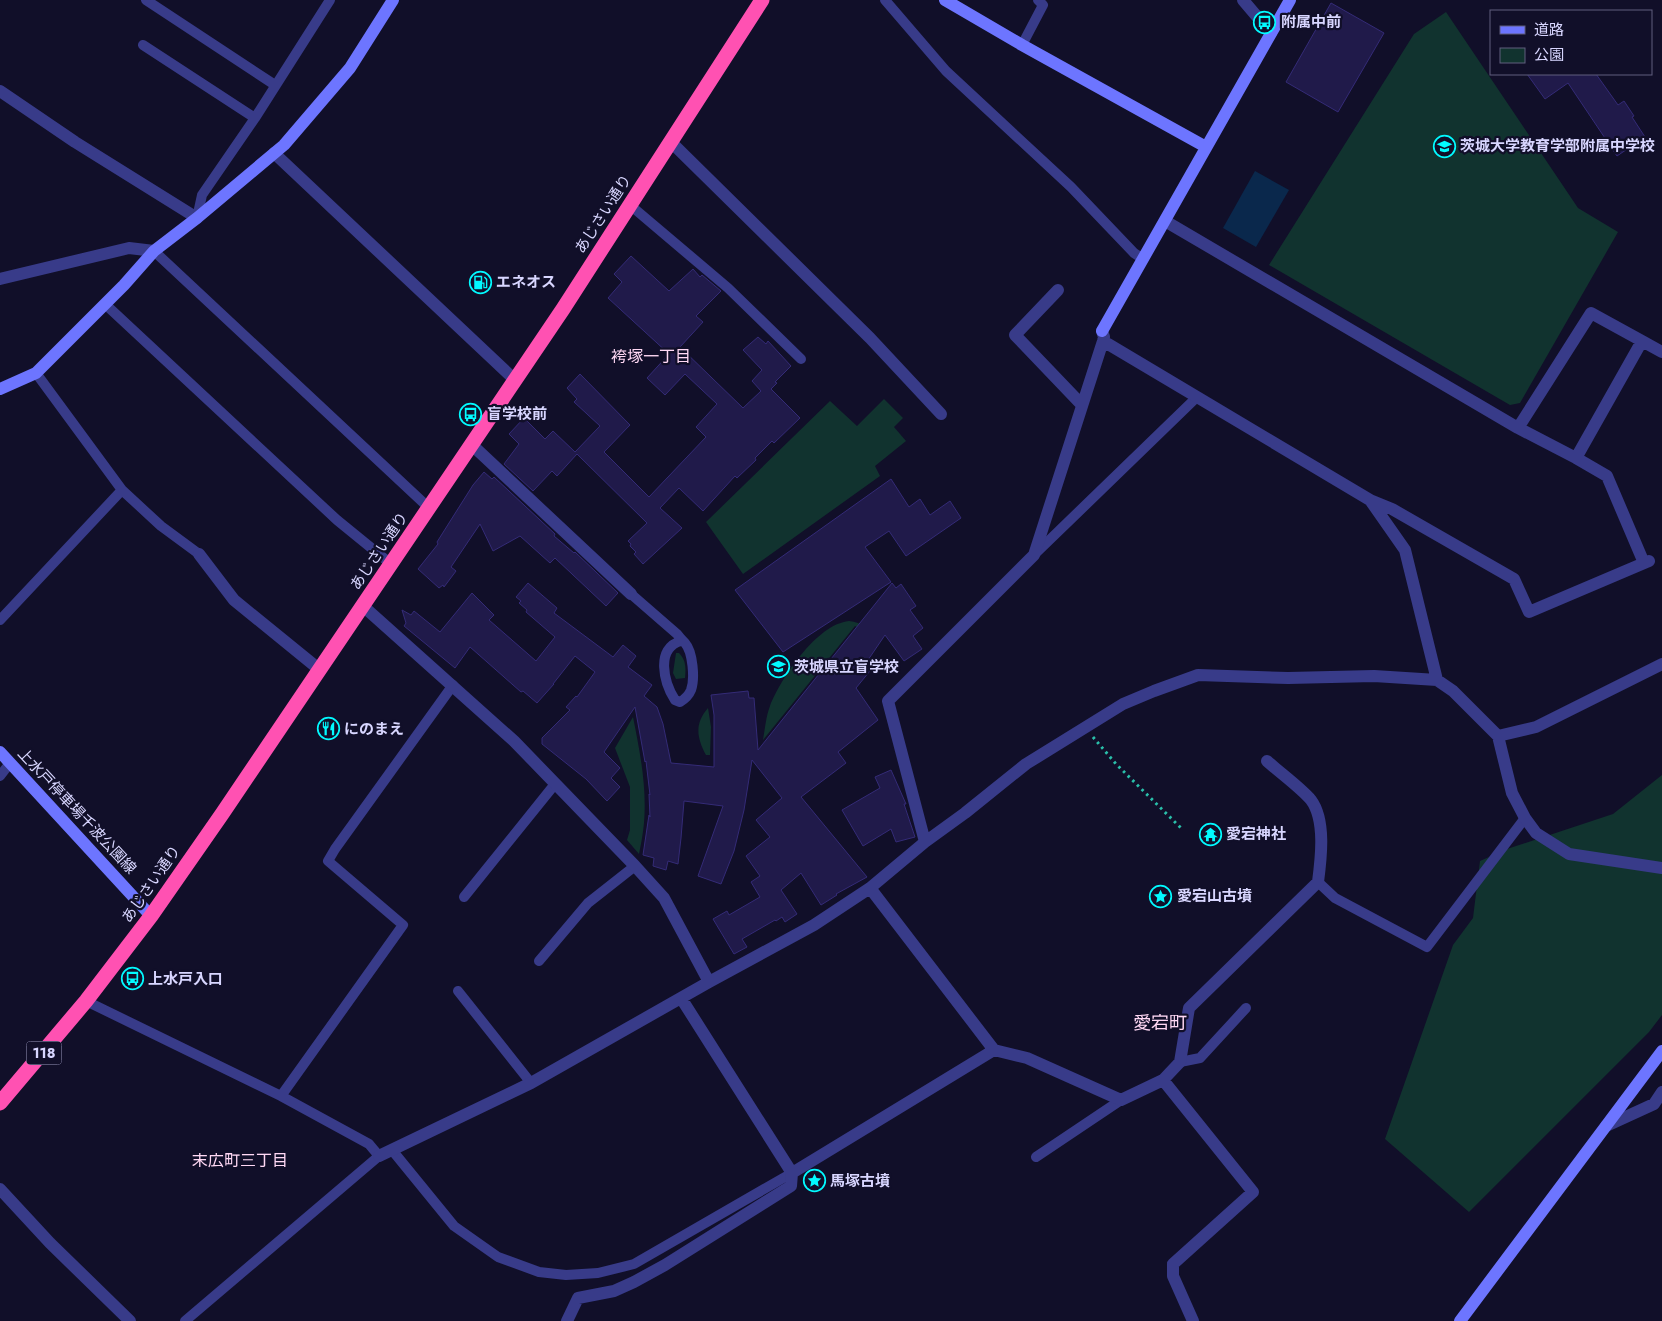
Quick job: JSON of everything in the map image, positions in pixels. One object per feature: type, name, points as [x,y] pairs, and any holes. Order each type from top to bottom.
[{"type":"highway","name":"あじさい通り","points":[[0,1103],[86,1001],[151,916],[320,670],[515,380],[761,1]]},
{"type":"street","points":[[0,389],[36,373],[105,304],[154,251],[284,145],[350,68],[393,0]]},
{"type":"street","points":[[945,0],[1206,148]]},
{"type":"street","points":[[1243,0],[1271,33]]},
{"type":"street","points":[[925,842],[888,701],[1034,555],[1103,336],[1143,258],[1290,0]]},
{"type":"street","points":[[0,91],[75,142],[196,218]]},
{"type":"street","points":[[671,142],[870,338],[941,414]]},
{"type":"street","points":[[274,153],[515,380]]},
{"type":"street","points":[[1103,336],[1197,398],[1370,500],[1392,509],[1514,579],[1529,612],[1647,562],[1607,476],[1518,428],[1165,221]]},
{"type":"street","points":[[0,279],[129,248],[154,251]]},
{"type":"street","points":[[1058,290],[1015,335],[1082,405]]},
{"type":"street","points":[[1518,428],[1591,313],[1662,352]]},
{"type":"street","points":[[1576,458],[1642,341]]},
{"type":"street","points":[[471,444],[631,594]]},
{"type":"street","points":[[1370,500],[1406,550],[1437,680]]},
{"type":"street","points":[[199,554],[234,600],[320,670]]},
{"type":"street","points":[[363,606],[514,741],[636,866],[664,898],[709,982]]},
{"type":"street","points":[[1498,736],[1536,727],[1662,664]]},
{"type":"street","points":[[379,1156],[531,1083],[814,924],[870,888],[925,842],[1026,764],[1123,704],[1198,675],[1288,678],[1374,676],[1437,680],[1453,691],[1498,736],[1512,793],[1525,818],[1536,833],[1569,854],[1662,868]]},
{"type":"street","name":"上水戸停車場千波公園線","points":[[0,752],[151,916]]},
{"type":"street","points":[[870,888],[994,1050],[1027,1058],[1121,1100],[1163,1080],[1180,1062],[1189,1008],[1318,882],[1321,855],[1319,814],[1310,799],[1267,761]]},
{"type":"street","points":[[567,1321],[578,1298],[614,1291],[665,1265],[791,1186],[792,1173],[681,998]]},
{"type":"street","points":[[792,1173],[994,1050]]},
{"type":"street","points":[[1460,1321],[1662,1051]]},
{"type":"street","points":[[1163,1080],[1252,1192],[1173,1264],[1173,1276],[1193,1321]]},
{"type":"street","points":[[1606,1126],[1658,1108],[1662,1092]]},
{"type":"street","points":[[0,1190],[130,1321]]},
{"type":"lane","points":[[146,0],[276,85]]},
{"type":"lane","points":[[196,218],[202,195],[255,118],[330,0]]},
{"type":"lane","points":[[885,0],[946,71],[1071,187],[1134,252],[1143,258]]},
{"type":"lane","points":[[1022,45],[1043,5],[1038,0]]},
{"type":"lane","points":[[142,45],[255,118]]},
{"type":"lane","points":[[630,205],[728,288],[801,359]]},
{"type":"lane","points":[[154,251],[429,508]]},
{"type":"lane","points":[[105,304],[337,520],[391,564]]},
{"type":"lane","points":[[36,373],[122,490],[161,526],[199,554]]},
{"type":"lane","points":[[1034,555],[1197,398]]},
{"type":"lane","points":[[0,620],[122,490]]},
{"type":"lane","points":[[631,594],[677,634],[681,641],[685,643],[690,654],[693,669],[691,689],[686,698],[680,702],[675,700],[670,693],[664,667],[669,646],[681,641]]},
{"type":"lane","points":[[281,1096],[403,925],[328,861],[453,686]]},
{"type":"lane","points":[[0,776],[10,763]]},
{"type":"lane","points":[[464,897],[555,784]]},
{"type":"lane","points":[[1318,882],[1335,898],[1427,947],[1525,818]]},
{"type":"lane","points":[[539,961],[588,903],[636,866]]},
{"type":"lane","points":[[458,991],[531,1083]]},
{"type":"lane","points":[[86,1001],[281,1096],[369,1144],[379,1156],[185,1321]]},
{"type":"lane","points":[[1180,1062],[1200,1058],[1246,1008]]},
{"type":"lane","points":[[1036,1157],[1121,1100]]},
{"type":"lane","points":[[392,1150],[454,1226],[498,1257],[539,1272],[566,1275],[598,1273],[634,1264],[792,1173]]},
{"type":"path","points":[[1085,727],[1116,764],[1181,828]]},
{"type":"green space","points":[[1446,12],[1578,208],[1618,232],[1520,403],[1510,405],[1269,265],[1414,34]]},
{"type":"green space","points":[[884,399],[903,418],[894,427],[906,441],[875,466],[880,476],[743,574],[706,522],[830,401],[857,426]]},
{"type":"green space","points":[[849,621],[865,626],[877,638],[855,626],[763,740],[770,706],[782,681],[791,668],[813,642],[825,632],[837,624]]},
{"type":"green space","points":[[676,653],[679,653],[684,661],[685,678],[676,679],[673,673]]},
{"type":"green space","points":[[708,708],[711,727],[710,755],[706,755],[698,731],[701,720]]},
{"type":"green space","points":[[633,717],[645,796],[643,835],[639,854],[627,840],[630,830],[630,787],[615,748]]},
{"type":"green space","points":[[1662,775],[1662,1015],[1649,1032],[1469,1212],[1385,1139],[1453,945],[1473,918],[1480,861],[1507,849],[1613,814]]},
{"type":"water","points":[[1255,171],[1289,190],[1256,247],[1223,228]]},
{"type":"building","points":[[1331,3],[1384,33],[1338,112],[1286,82]]},
{"type":"building","points":[[1528,75],[1597,75],[1618,105],[1624,101],[1645,137],[1617,156],[1568,83],[1545,99]]},
{"type":"building","points":[[631,256],[669,291],[693,269],[700,277],[702,275],[721,291],[696,316],[703,322],[680,347],[743,408],[761,391],[752,381],[762,370],[743,350],[758,337],[766,344],[768,341],[791,366],[775,382],[777,383],[771,389],[800,418],[774,443],[772,441],[737,478],[735,476],[703,511],[679,488],[660,508],[682,528],[643,564],[634,554],[636,552],[628,541],[647,523],[577,454],[557,476],[552,471],[533,491],[504,464],[519,444],[509,434],[524,418],[545,439],[553,431],[575,452],[600,426],[574,402],[577,399],[567,388],[580,374],[630,425],[604,452],[649,497],[706,437],[696,427],[717,404],[685,374],[665,395],[647,378],[669,354],[608,298],[622,282],[614,274]]},
{"type":"building","points":[[484,472],[492,479],[494,477],[555,534],[554,536],[575,552],[618,593],[606,606],[555,558],[550,563],[520,536],[493,551],[480,524],[451,567],[456,571],[444,587],[443,585],[439,588],[418,569],[438,544],[437,542],[473,485]]},
{"type":"building","points":[[891,479],[909,507],[920,499],[930,515],[950,501],[961,518],[906,556],[889,531],[865,547],[891,582],[783,652],[735,590]]},
{"type":"building","points":[[528,583],[557,608],[554,613],[613,657],[623,645],[636,656],[628,667],[652,685],[644,696],[657,707],[663,724],[671,763],[714,767],[714,715],[711,695],[748,691],[749,698],[754,698],[758,750],[892,583],[896,588],[901,584],[916,606],[910,610],[923,628],[913,636],[922,649],[904,661],[885,635],[868,660],[874,666],[856,688],[878,720],[838,752],[846,763],[801,797],[867,877],[836,894],[821,905],[801,873],[781,890],[797,914],[785,922],[782,917],[775,920],[742,939],[747,947],[734,954],[713,919],[727,911],[729,915],[760,897],[751,882],[760,876],[746,856],[770,837],[756,820],[782,798],[752,760],[744,810],[734,851],[721,884],[698,876],[723,806],[684,801],[678,864],[668,861],[666,870],[653,866],[654,858],[643,855],[649,815],[650,817],[650,795],[646,761],[635,707],[604,752],[620,768],[611,778],[620,787],[607,801],[586,779],[542,744],[542,738],[570,710],[566,707],[577,697],[595,672],[575,656],[537,703],[523,691],[521,692],[470,647],[455,668],[404,626],[406,623],[402,610],[411,615],[414,611],[440,632],[472,593],[494,615],[489,620],[536,661],[555,637],[526,612],[527,610],[519,603],[521,601],[516,597]]},
{"type":"building","points":[[891,770],[906,804],[904,804],[915,837],[896,842],[891,829],[863,846],[842,810],[880,788],[875,777]]},
{"type":"place","name":"附属中前","points":[[1265,22]]},
{"type":"place","name":"茨城大学教育学部附属中学校","points":[[1444,146]]},
{"type":"place","name":"エネオス","points":[[480,282]]},
{"type":"place","name":"盲学校前","points":[[471,414]]},
{"type":"place","name":"茨城県立盲学校","points":[[778,667]]},
{"type":"place","name":"にのまえ","points":[[328,729]]},
{"type":"place","name":"愛宕神社","points":[[1210,834]]},
{"type":"place","name":"愛宕山古墳","points":[[1161,896]]},
{"type":"place","name":"上水戸入口","points":[[132,979]]},
{"type":"place","name":"馬塚古墳","points":[[814,1181]]},
{"type":"district","name":"袴塚一丁目","points":[[651,356]]},
{"type":"district","name":"愛宕町","points":[[1160,1023]]},
{"type":"district","name":"末広町三丁目","points":[[240,1160]]}]
